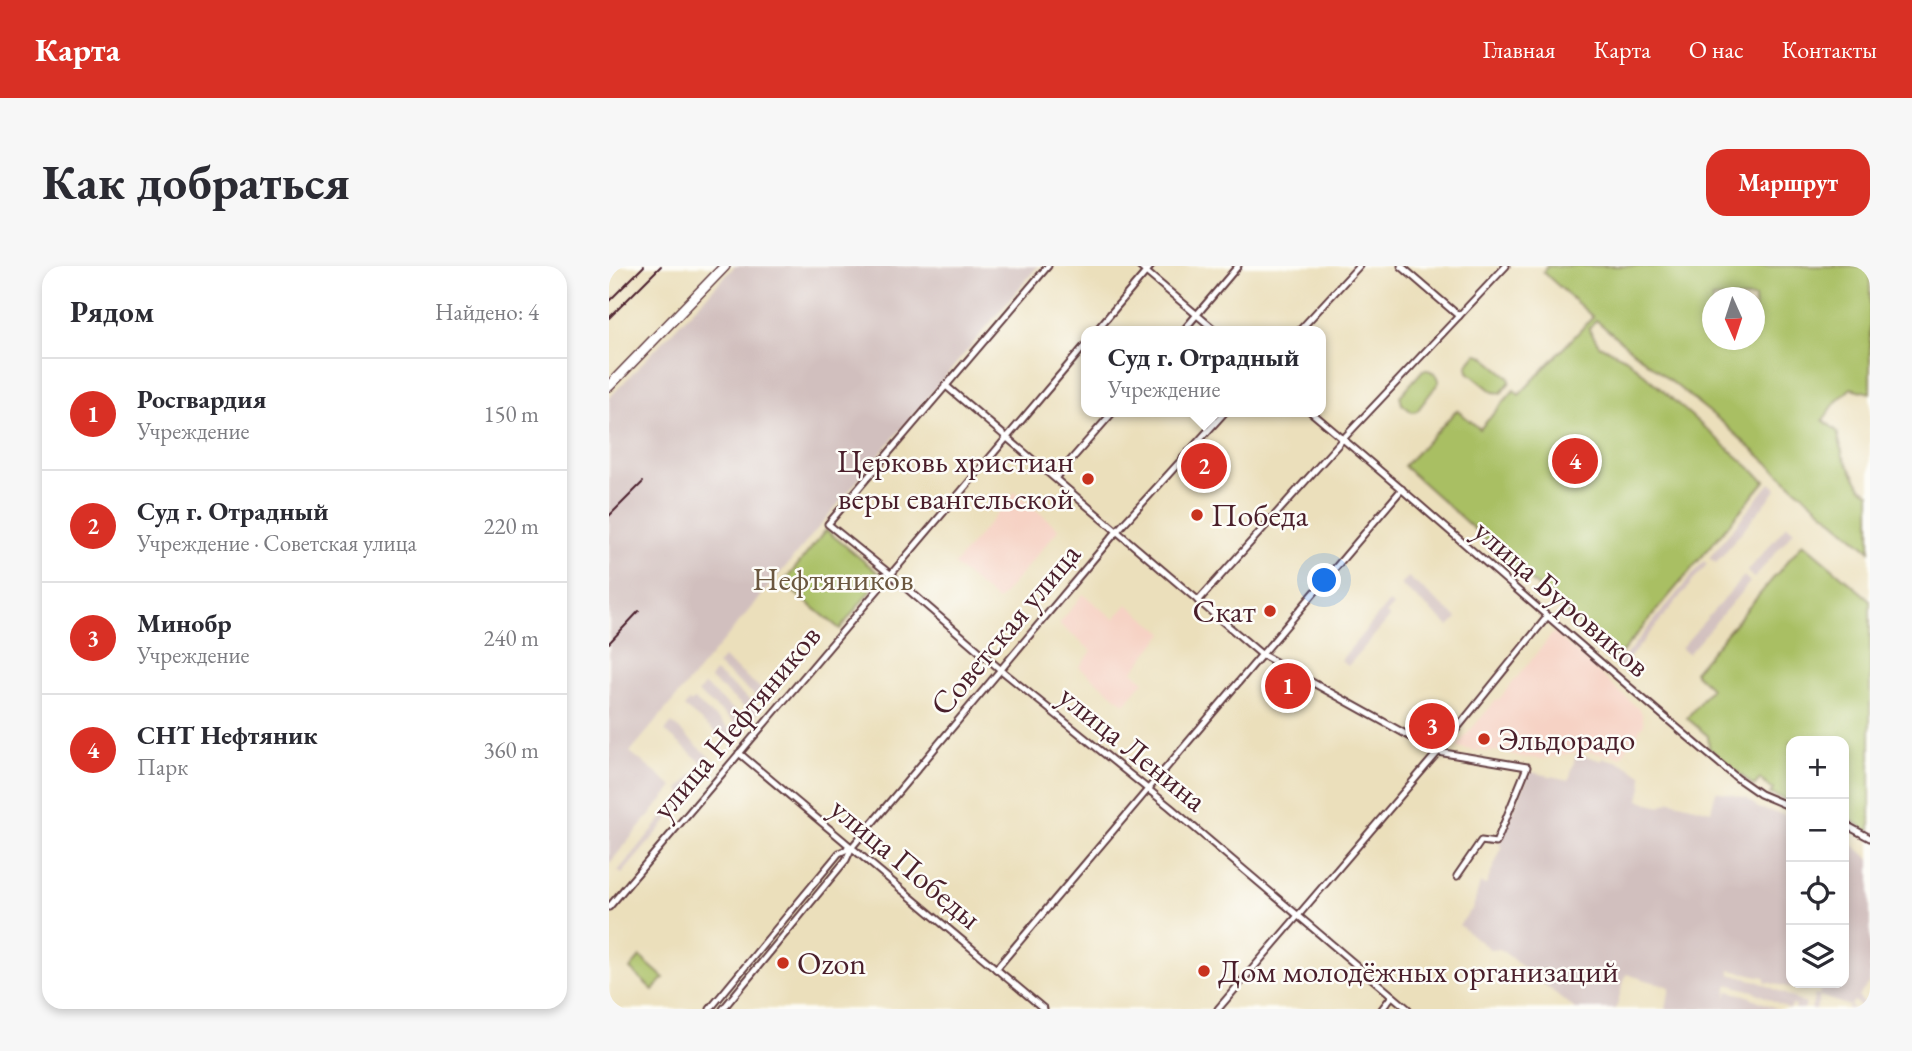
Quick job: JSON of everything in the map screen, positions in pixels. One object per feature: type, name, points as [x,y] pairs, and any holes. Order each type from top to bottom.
[{"type":"main road","points":[[609,386],[725,266]]},
{"type":"street","points":[[1048,266],[945,385],[1262,654],[1438,752],[1527,767],[1496,843],[1481,841],[1457,876]]},
{"type":"street","points":[[1139,266],[1210,326]]},
{"type":"street","points":[[1100,326],[1151,266]]},
{"type":"street","points":[[1187,326],[1238,266]]},
{"type":"street","points":[[1304,326],[1359,266]]},
{"type":"street","points":[[1401,266],[1459,316]]},
{"type":"street","points":[[1198,601],[1343,439],[1506,266]]},
{"type":"street","name":"улица Нефтяников","points":[[609,907],[1081,350]]},
{"type":"street","name":"улица Ленина","points":[[945,385],[828,524],[1408,1009]]},
{"type":"street","points":[[1056,477],[1109,417]]},
{"type":"street","name":"Советская улица","points":[[723,1009],[846,860],[852,847],[1117,531],[1220,417]]},
{"type":"street","name":"улица Буровиков","points":[[1317,417],[1547,617],[1750,788],[1786,805]]},
{"type":"street","points":[[996,969],[1402,489]]},
{"type":"street","points":[[1218,1009],[1438,752],[1547,617]]},
{"type":"street","name":"улица Победы","points":[[740,753],[1044,1009]]},
{"type":"street","points":[[1849,827],[1870,838]]},
{"type":"street","name":"Советская улица","points":[[710,1009],[839,853],[852,847]]},
{"type":"street","points":[[1382,1009],[1392,996]]},
{"type":"shaded area","points":[[735,266],[1038,266],[630,752],[673,787],[609,864],[609,398]]},
{"type":"shaded area","points":[[1770,483],[1777,489],[1716,563],[1709,558]]},
{"type":"shaded area","points":[[1015,492],[1059,529],[998,601],[954,565]]},
{"type":"shaded area","points":[[1787,525],[1794,531],[1754,578],[1747,572]]},
{"type":"shaded area","points":[[1704,561],[1707,564],[1621,668],[1617,665]]},
{"type":"shaded area","points":[[1744,576],[1750,582],[1688,654],[1681,648]]},
{"type":"shaded area","points":[[1408,577],[1457,618],[1449,626],[1401,585]]},
{"type":"shaded area","points":[[1083,594],[1114,619],[1127,604],[1164,633],[1133,671],[1144,681],[1125,704],[1079,667],[1092,651],[1059,624]]},
{"type":"shaded area","points":[[1389,602],[1393,606],[1386,614],[1390,617],[1348,666],[1341,660]]},
{"type":"shaded area","points":[[1554,632],[1641,711],[1644,724],[1621,757],[1583,751],[1541,759],[1500,751],[1484,752],[1481,749],[1479,751],[1456,747],[1499,699]]},
{"type":"shaded area","points":[[723,658],[769,695],[763,702],[717,665]]},
{"type":"shaded area","points":[[715,672],[761,709],[755,716],[710,679]]},
{"type":"shaded area","points":[[704,685],[747,721],[741,728],[698,693]]},
{"type":"shaded area","points":[[694,700],[737,735],[730,744],[684,707]]},
{"type":"shaded area","points":[[672,723],[715,762],[709,769],[665,731]]},
{"type":"shaded area","points":[[1576,755],[1620,762],[1642,775],[1639,800],[1660,806],[1671,801],[1711,811],[1716,791],[1747,798],[1758,808],[1786,816],[1786,986],[1765,982],[1765,977],[1730,970],[1730,974],[1757,981],[1806,1004],[1804,1009],[1795,1009],[1796,1006],[1792,1005],[1790,1009],[1753,991],[1728,984],[1725,999],[1728,991],[1778,1009],[1666,1009],[1670,987],[1626,974],[1616,1009],[1575,1009],[1500,949],[1491,950],[1459,925],[1473,908],[1480,883],[1486,885],[1502,847],[1499,845],[1528,776],[1531,772],[1569,780]]},
{"type":"shaded area","points":[[699,767],[707,774],[622,874],[618,871],[683,794],[679,790]]},
{"type":"shaded area","points":[[1853,845],[1870,859],[1870,982],[1858,997],[1870,1009],[1864,1009],[1854,1001],[1850,1006],[1854,1009],[1847,1009],[1849,1006],[1820,996],[1816,1009],[1811,1009],[1820,989],[1814,988],[1849,988],[1849,847],[1852,848]]},
{"type":"green space","points":[[1548,266],[1870,266],[1870,393],[1851,388],[1823,420],[1837,431],[1843,456],[1861,487],[1870,493],[1870,551],[1722,422],[1596,320],[1589,329],[1599,345],[1627,359],[1765,481],[1617,658],[1404,466],[1457,410],[1480,429],[1514,390],[1519,395],[1593,317],[1543,272]]},
{"type":"green space","points":[[1476,354],[1482,355],[1509,377],[1510,382],[1501,393],[1493,392],[1468,372],[1467,365]]},
{"type":"green space","points":[[1423,370],[1434,373],[1439,382],[1417,411],[1412,412],[1402,404],[1400,396]]},
{"type":"green space","name":"Нефтяников","points":[[826,530],[882,576],[840,629],[783,583]]},
{"type":"green space","points":[[1803,543],[1870,600],[1870,832],[1849,820],[1849,736],[1786,736],[1786,799],[1770,794],[1773,790],[1760,779],[1754,786],[1709,748],[1708,736],[1687,718],[1711,688],[1694,672]]},
{"type":"green space","points":[[640,957],[664,978],[653,990],[630,969]]},
{"type":"railway","points":[[609,301],[644,266]]},
{"type":"railway","points":[[609,318],[661,266]]},
{"type":"railway","points":[[609,516],[643,482]]},
{"type":"railway","points":[[609,643],[639,611]]},
{"type":"place","name":"СНТ Нефтяник","points":[[1575,461]]},
{"type":"place","name":"Суд г. Отрадный","points":[[1204,466]]},
{"type":"place","name":"Церковь христиан веры евангельской","points":[[1088,479]]},
{"type":"place","name":"Победа","points":[[1197,515]]},
{"type":"place","name":"Скат","points":[[1270,611]]},
{"type":"place","name":"Росгвардия","points":[[1288,686]]},
{"type":"place","name":"Минобр","points":[[1432,726]]},
{"type":"place","name":"Эльдорадо","points":[[1484,739]]},
{"type":"place","name":"Ozon","points":[[783,963]]},
{"type":"place","name":"Дом молодёжных организаций","points":[[1204,971]]}]
